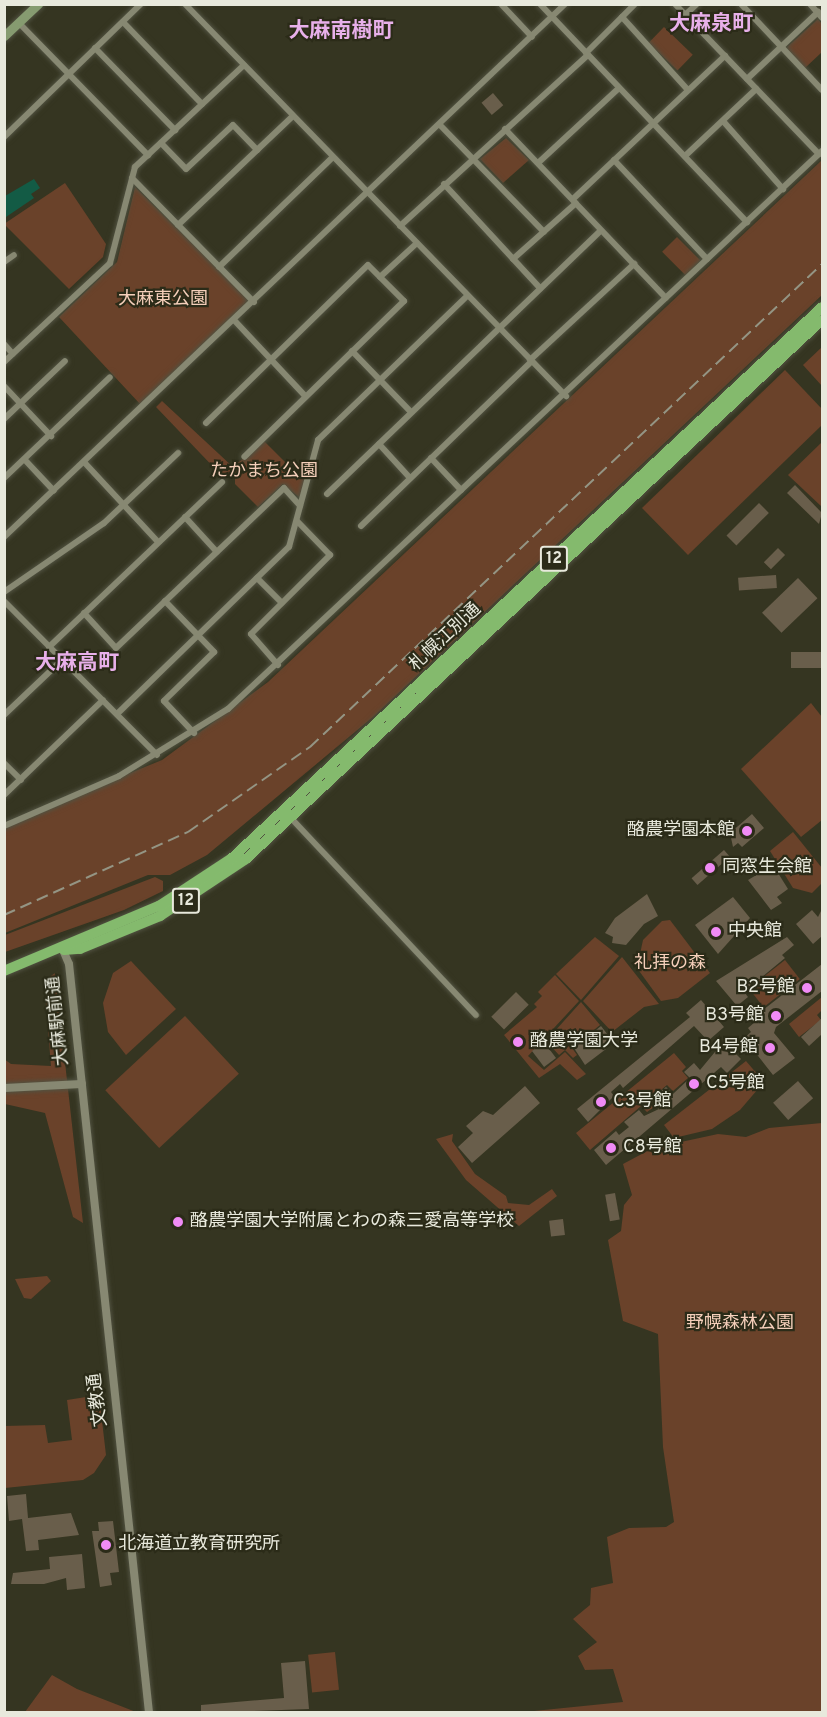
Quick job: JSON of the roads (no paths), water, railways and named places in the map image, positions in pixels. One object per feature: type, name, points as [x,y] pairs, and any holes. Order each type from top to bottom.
[{"type":"highway","name":"札幌江別通","points":[[288,815],[822,307]]},
{"type":"highway","name":"札幌江別通","points":[[4,971],[63,950],[188,889],[288,815],[822,320]]},
{"type":"main road","points":[[4,36],[38,4]]},
{"type":"street","points":[[4,137],[141,4]]},
{"type":"street","points":[[185,4],[566,396]]},
{"type":"street","points":[[501,4],[532,37]]},
{"type":"street","points":[[540,4],[747,222]]},
{"type":"street","points":[[4,537],[369,194],[565,4]]},
{"type":"street","points":[[400,226],[587,54],[635,4]]},
{"type":"street","points":[[4,825],[96,787],[157,755],[194,733],[278,665],[461,490],[566,396],[666,298],[821,153],[675,4]]},
{"type":"street","points":[[685,15],[697,4]]},
{"type":"street","points":[[741,4],[822,90]]},
{"type":"street","points":[[747,79],[820,15],[810,4]]},
{"type":"street","points":[[622,17],[688,90]]},
{"type":"street","points":[[123,22],[202,104]]},
{"type":"street","points":[[19,23],[148,155]]},
{"type":"street","points":[[95,48],[175,130]]},
{"type":"street","points":[[513,259],[544,232],[615,160],[724,56]]},
{"type":"street","points":[[4,362],[110,263],[135,167],[243,65]]},
{"type":"street","points":[[538,163],[619,87]]},
{"type":"street","points":[[685,156],[756,89]]},
{"type":"street","points":[[177,225],[293,116]]},
{"type":"street","points":[[723,121],[783,189]]},
{"type":"street","points":[[161,143],[186,169],[233,125],[257,150]]},
{"type":"street","points":[[440,125],[544,232]]},
{"type":"street","points":[[506,129],[666,298]]},
{"type":"street","points":[[219,267],[333,157]]},
{"type":"street","points":[[615,160],[707,259]]},
{"type":"street","points":[[132,178],[254,302]]},
{"type":"street","points":[[444,184],[540,288]]},
{"type":"street","points":[[327,494],[601,230]]},
{"type":"street","points":[[380,277],[417,243]]},
{"type":"street","points":[[4,261],[14,255]]},
{"type":"street","points":[[361,526],[634,264]]},
{"type":"street","points":[[206,423],[368,265],[404,301],[244,457]]},
{"type":"street","points":[[117,714],[289,547],[318,440],[467,296]]},
{"type":"street","points":[[234,321],[306,397]]},
{"type":"street","points":[[4,344],[13,354]]},
{"type":"street","points":[[352,351],[411,412]]},
{"type":"street","points":[[4,419],[65,361]]},
{"type":"street","points":[[4,478],[51,436],[110,377]]},
{"type":"street","points":[[4,386],[51,436]]},
{"type":"street","points":[[379,444],[410,478]]},
{"type":"street","points":[[4,592],[71,548],[123,505],[178,453]]},
{"type":"street","points":[[431,458],[461,490]]},
{"type":"street","points":[[25,460],[54,491]]},
{"type":"street","points":[[84,462],[158,542]]},
{"type":"street","points":[[49,647],[222,482]]},
{"type":"street","points":[[84,613],[116,648],[284,488],[300,506]]},
{"type":"street","points":[[185,517],[217,552]]},
{"type":"street","points":[[278,665],[251,634],[330,555],[297,520]]},
{"type":"street","points":[[257,578],[282,603]]},
{"type":"street","points":[[165,601],[214,652],[164,701],[194,733]]},
{"type":"street","points":[[6,606],[63,659],[157,755]]},
{"type":"street","points":[[4,715],[63,659]]},
{"type":"street","points":[[4,795],[103,700]]},
{"type":"street","points":[[4,763],[21,780]]},
{"type":"street","points":[[288,815],[476,1015]]},
{"type":"street","name":"大麻駅前通","points":[[4,1088],[82,1084],[69,964],[63,950]]},
{"type":"street","name":"文教通","points":[[82,1084],[149,1713]]},
{"type":"railway","points":[[4,915],[188,832],[310,747],[822,264]]},
{"type":"place","name":"酪農学園本館","points":[[747,831]]},
{"type":"place","name":"同窓生会館","points":[[710,868]]},
{"type":"place","name":"中央館","points":[[716,932]]},
{"type":"place","name":"B2号館","points":[[807,988]]},
{"type":"place","name":"B3号館","points":[[776,1016]]},
{"type":"place","name":"酪農学園大学","points":[[518,1042]]},
{"type":"place","name":"B4号館","points":[[770,1048]]},
{"type":"place","name":"C5号館","points":[[694,1084]]},
{"type":"place","name":"C3号館","points":[[601,1102]]},
{"type":"place","name":"C8号館","points":[[611,1148]]},
{"type":"place","name":"酪農学園大学附属とわの森三愛高等学校","points":[[178,1222]]},
{"type":"place","name":"北海道立教育研究所","points":[[106,1545]]},
{"type":"district","name":"大麻泉町","points":[[711,25]]},
{"type":"district","name":"大麻南樹町","points":[[341,32]]},
{"type":"district","name":"大麻高町","points":[[77,664]]},
{"type":"park label","name":"大麻東公園","points":[[163,300]]},
{"type":"park label","name":"たかまち公園","points":[[264,472]]},
{"type":"park label","name":"礼拝の森","points":[[670,964]]},
{"type":"park label","name":"野幌森林公園","points":[[740,1324]]}]
